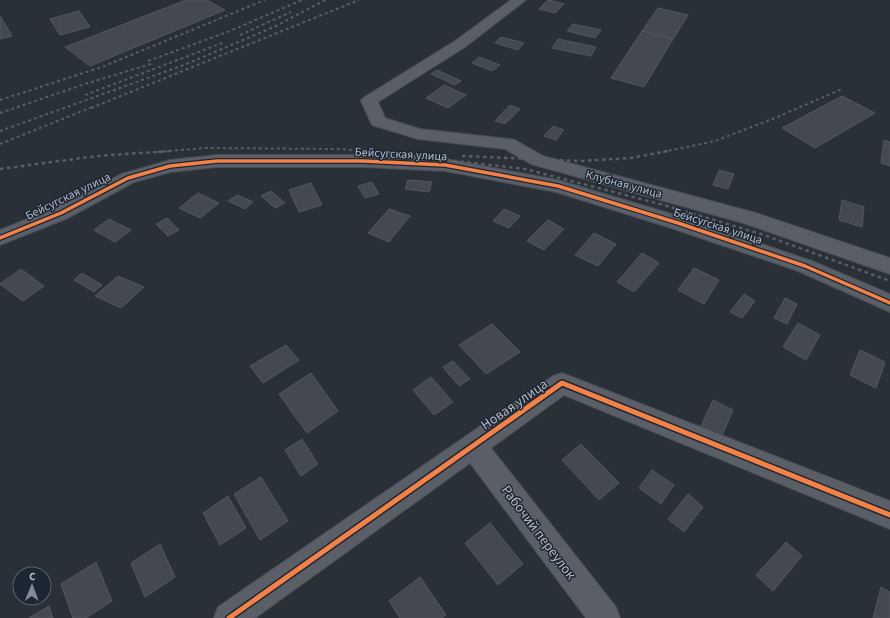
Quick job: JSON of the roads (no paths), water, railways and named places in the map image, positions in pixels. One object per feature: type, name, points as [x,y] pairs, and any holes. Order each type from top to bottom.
[{"type":"street","name":"Клубная улица","points":[[519,0],[460,44],[369,101],[378,120],[418,134],[509,144],[537,160],[749,218],[890,266]]},
{"type":"street","name":"Бейсугская улица","points":[[0,238],[61,213],[128,178],[170,166],[217,161],[362,161],[445,165],[566,188],[678,223],[806,266],[890,302]]},
{"type":"street","name":"Новая улица","points":[[229,618],[562,383],[890,515]]},
{"type":"street","name":"Рабочий переулок","points":[[473,446],[604,618]]},
{"type":"railway","points":[[0,100],[102,67],[265,0]]},
{"type":"railway","points":[[148,61],[230,31],[302,0]]},
{"type":"railway","points":[[0,131],[184,65],[276,26],[325,0]]},
{"type":"railway","points":[[91,108],[359,0]]},
{"type":"railway","points":[[240,35],[291,12]]},
{"type":"railway","points":[[85,95],[225,42]]},
{"type":"railway","points":[[0,113],[85,84],[154,63]]},
{"type":"railway","points":[[665,151],[715,141],[775,118],[842,89]]},
{"type":"railway","points":[[0,144],[95,106]]},
{"type":"railway","points":[[164,151],[204,148],[337,149],[372,151]]},
{"type":"railway","points":[[0,169],[97,156],[164,151]]},
{"type":"railway","points":[[157,152],[164,151]]},
{"type":"railway","points":[[164,151],[170,151]]},
{"type":"railway","points":[[372,151],[384,152]]},
{"type":"railway","points":[[372,151],[525,169],[660,204],[764,235],[890,281]]},
{"type":"railway","points":[[462,156],[580,161],[631,158],[665,151]]}]
